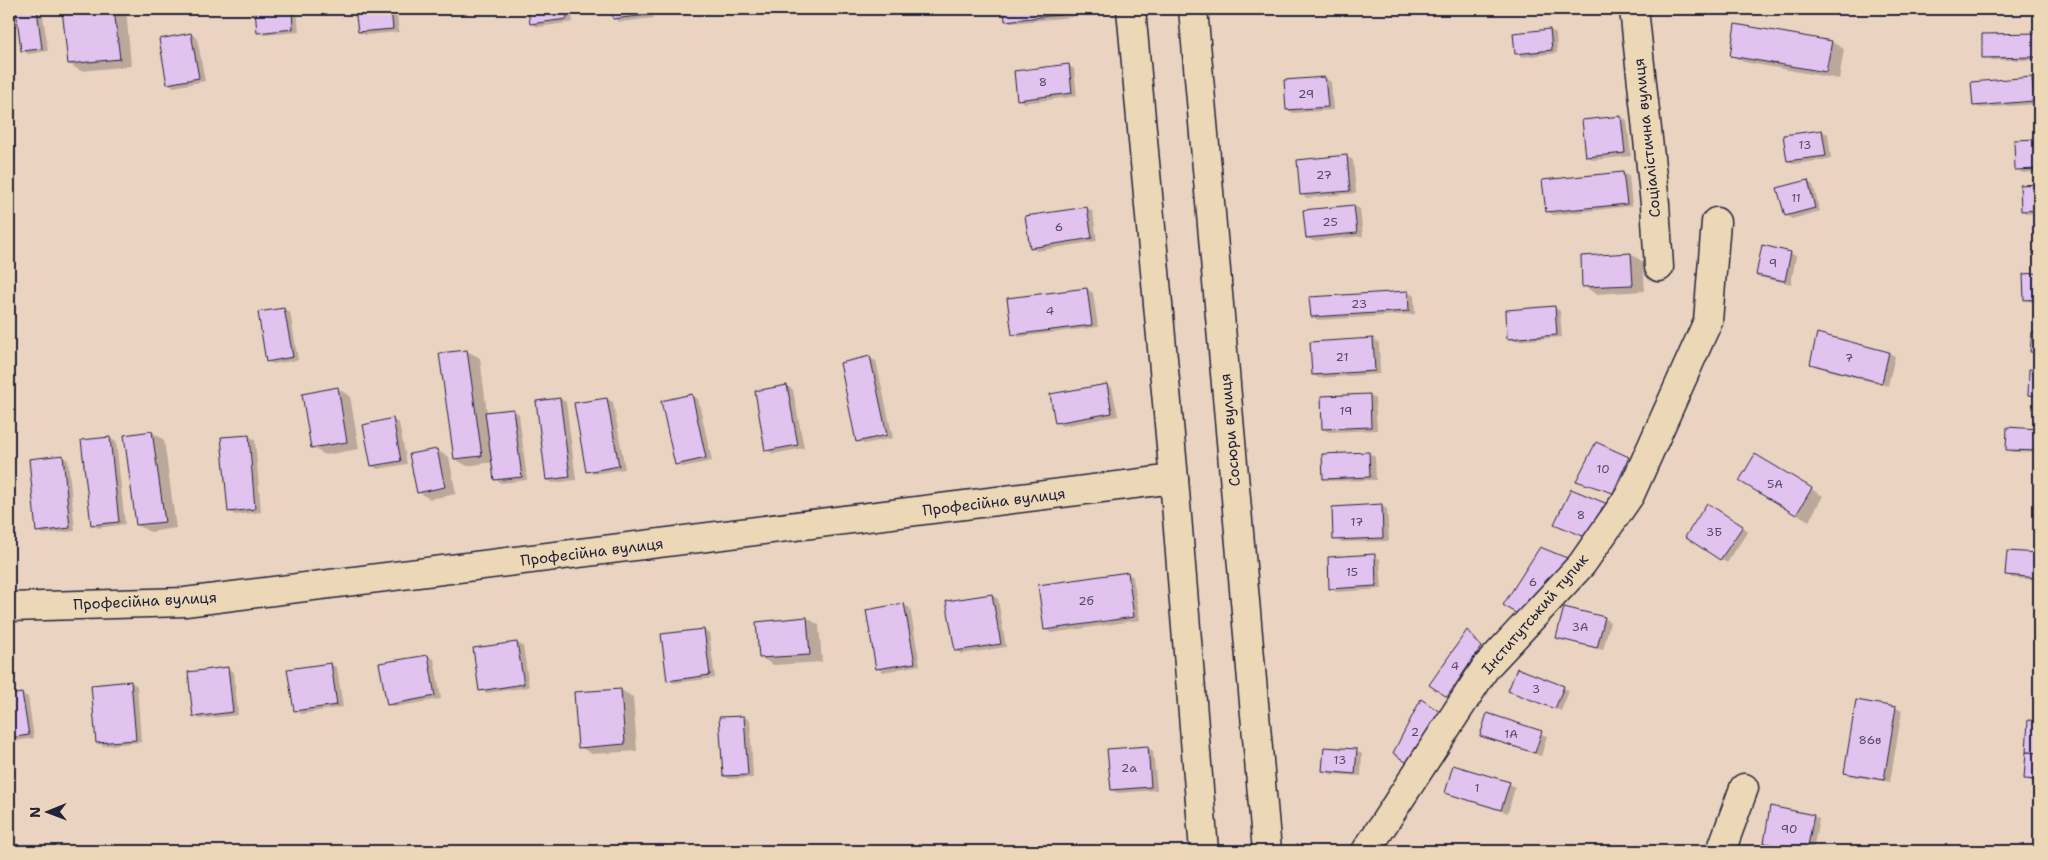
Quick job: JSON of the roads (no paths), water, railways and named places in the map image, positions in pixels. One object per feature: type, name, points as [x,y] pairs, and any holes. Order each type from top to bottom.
[{"type":"street","points":[[1130,9],[1174,479],[1204,851]]},
{"type":"street","name":"Сосюри вулиця","points":[[1193,9],[1267,851]]},
{"type":"street","name":"Соціалістична вулиця","points":[[1634,9],[1655,204],[1659,267]]},
{"type":"street","name":"Інститутський тупик","points":[[1366,851],[1486,667],[1582,564],[1630,495],[1708,321],[1716,222]]},
{"type":"street","name":"Професійна вулиця","points":[[9,606],[185,602],[1174,479]]},
{"type":"street","points":[[1721,851],[1744,788]]}]
